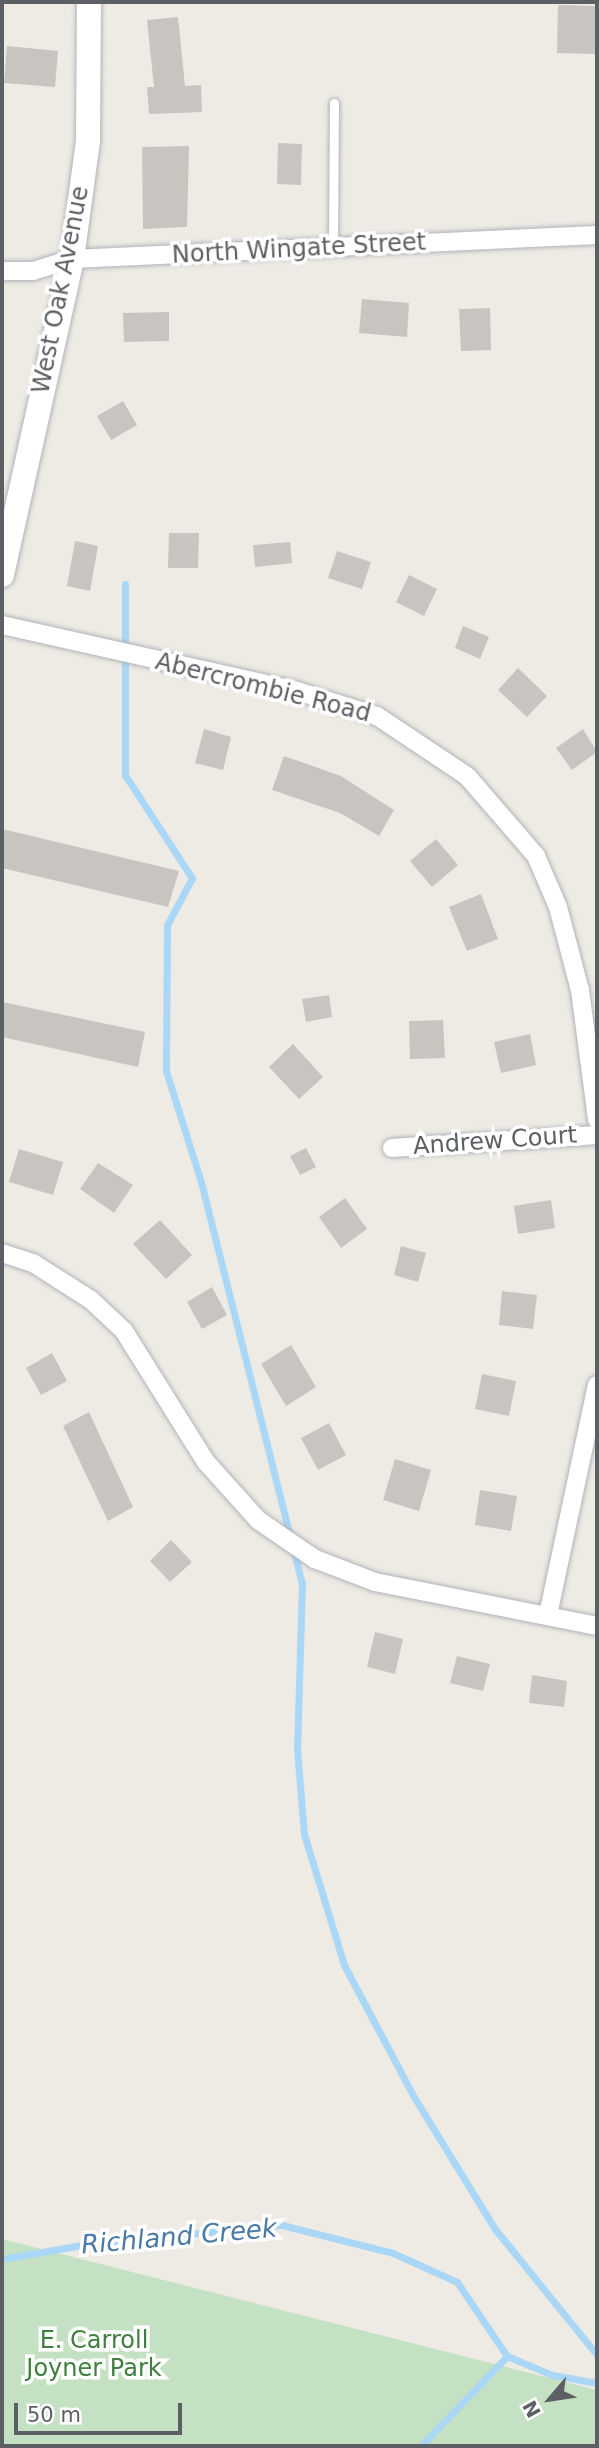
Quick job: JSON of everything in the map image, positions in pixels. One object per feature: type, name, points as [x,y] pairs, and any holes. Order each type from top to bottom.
[{"type":"street","name":"West Oak Avenue","points":[[2,575],[72,259],[88,141],[89,2]]},
{"type":"street","name":"North Wingate Street","points":[[2,271],[33,271],[72,259],[597,235]]},
{"type":"street","name":"Abercrombie Road","points":[[2,625],[296,691],[377,716],[467,776],[536,856],[558,907],[580,990],[597,1120]]},
{"type":"street","name":"Andrew Court","points":[[392,1148],[597,1135]]},
{"type":"street","points":[[2,1253],[33,1263],[91,1300],[124,1331],[206,1462],[258,1521],[315,1559],[375,1582],[597,1626]]},
{"type":"street","points":[[548,1615],[597,1385]]},
{"type":"lane","points":[[333,247],[334,103]]},
{"type":"green space","name":"E. Carroll Joyner Park","points":[[2,2239],[597,2390],[597,2446],[2,2446]]},
{"type":"building","points":[[558,5],[597,6],[597,54],[557,53]]},
{"type":"building","points":[[178,17],[185,86],[201,85],[202,112],[149,114],[147,87],[154,87],[147,20]]},
{"type":"building","points":[[7,46],[58,51],[55,87],[4,83]]},
{"type":"building","points":[[278,143],[302,144],[301,185],[277,184]]},
{"type":"building","points":[[189,146],[187,227],[143,229],[142,147]]},
{"type":"building","points":[[362,299],[409,303],[407,337],[359,333]]},
{"type":"building","points":[[490,308],[491,350],[461,351],[459,309]]},
{"type":"building","points":[[169,312],[169,341],[124,342],[123,313]]},
{"type":"building","points":[[123,401],[137,425],[111,440],[97,416]]},
{"type":"building","points":[[169,533],[199,533],[198,568],[168,568]]},
{"type":"building","points":[[75,541],[98,546],[90,591],[67,586]]},
{"type":"building","points":[[290,542],[292,563],[255,567],[253,545]]},
{"type":"building","points":[[337,551],[371,562],[362,589],[328,578]]},
{"type":"building","points":[[409,575],[437,589],[424,616],[396,602]]},
{"type":"building","points":[[463,626],[489,637],[480,659],[455,648]]},
{"type":"building","points":[[518,668],[547,696],[527,717],[498,690]]},
{"type":"building","points":[[204,729],[231,737],[223,770],[195,763]]},
{"type":"building","points":[[583,729],[597,752],[572,770],[556,748]]},
{"type":"building","points":[[284,756],[341,776],[394,810],[379,836],[340,813],[272,790]]},
{"type":"building","points":[[2,829],[179,871],[168,907],[2,868]]},
{"type":"building","points":[[436,839],[458,865],[432,887],[410,861]]},
{"type":"building","points":[[481,894],[498,939],[467,951],[449,907]]},
{"type":"building","points":[[329,995],[332,1017],[306,1022],[302,999]]},
{"type":"building","points":[[2,1002],[145,1032],[138,1067],[2,1037]]},
{"type":"building","points":[[443,1020],[445,1058],[410,1059],[409,1021]]},
{"type":"building","points":[[530,1034],[536,1065],[501,1073],[494,1042]]},
{"type":"building","points":[[293,1044],[323,1077],[299,1099],[269,1067]]},
{"type":"building","points":[[306,1148],[316,1167],[300,1175],[290,1156]]},
{"type":"building","points":[[19,1149],[63,1162],[53,1195],[9,1182]]},
{"type":"building","points":[[98,1163],[133,1185],[114,1213],[80,1189]]},
{"type":"building","points":[[345,1198],[367,1229],[341,1248],[319,1217]]},
{"type":"building","points":[[551,1200],[555,1228],[518,1234],[514,1206]]},
{"type":"building","points":[[160,1220],[192,1255],[166,1279],[133,1244]]},
{"type":"building","points":[[401,1246],[426,1253],[418,1282],[394,1275]]},
{"type":"building","points":[[212,1287],[227,1315],[202,1329],[187,1302]]},
{"type":"building","points":[[502,1291],[537,1295],[533,1329],[499,1325]]},
{"type":"building","points":[[291,1345],[316,1387],[286,1406],[261,1364]]},
{"type":"building","points":[[52,1353],[67,1381],[41,1395],[26,1368]]},
{"type":"building","points":[[482,1374],[516,1381],[509,1416],[475,1409]]},
{"type":"building","points":[[89,1412],[133,1507],[108,1521],[63,1426]]},
{"type":"building","points":[[329,1423],[346,1455],[318,1470],[301,1438]]},
{"type":"building","points":[[395,1459],[431,1470],[419,1511],[383,1500]]},
{"type":"building","points":[[480,1490],[517,1496],[511,1531],[475,1525]]},
{"type":"building","points":[[171,1540],[192,1562],[170,1582],[150,1561]]},
{"type":"building","points":[[375,1632],[403,1639],[395,1674],[367,1667]]},
{"type":"building","points":[[457,1656],[490,1664],[483,1691],[450,1683]]},
{"type":"building","points":[[532,1675],[567,1681],[564,1707],[529,1703]]},
{"type":"waterway","points":[[125,584],[125,775],[192,878],[167,925],[166,1071],[201,1182],[302,1583],[297,1749],[304,1834],[344,1965],[414,2097],[495,2229],[597,2355]]},
{"type":"waterway","name":"Richland Creek","points":[[2,2259],[94,2243],[282,2225],[393,2253],[457,2282],[507,2356],[552,2375],[597,2383]]},
{"type":"waterway","points":[[421,2446],[507,2356]]}]
